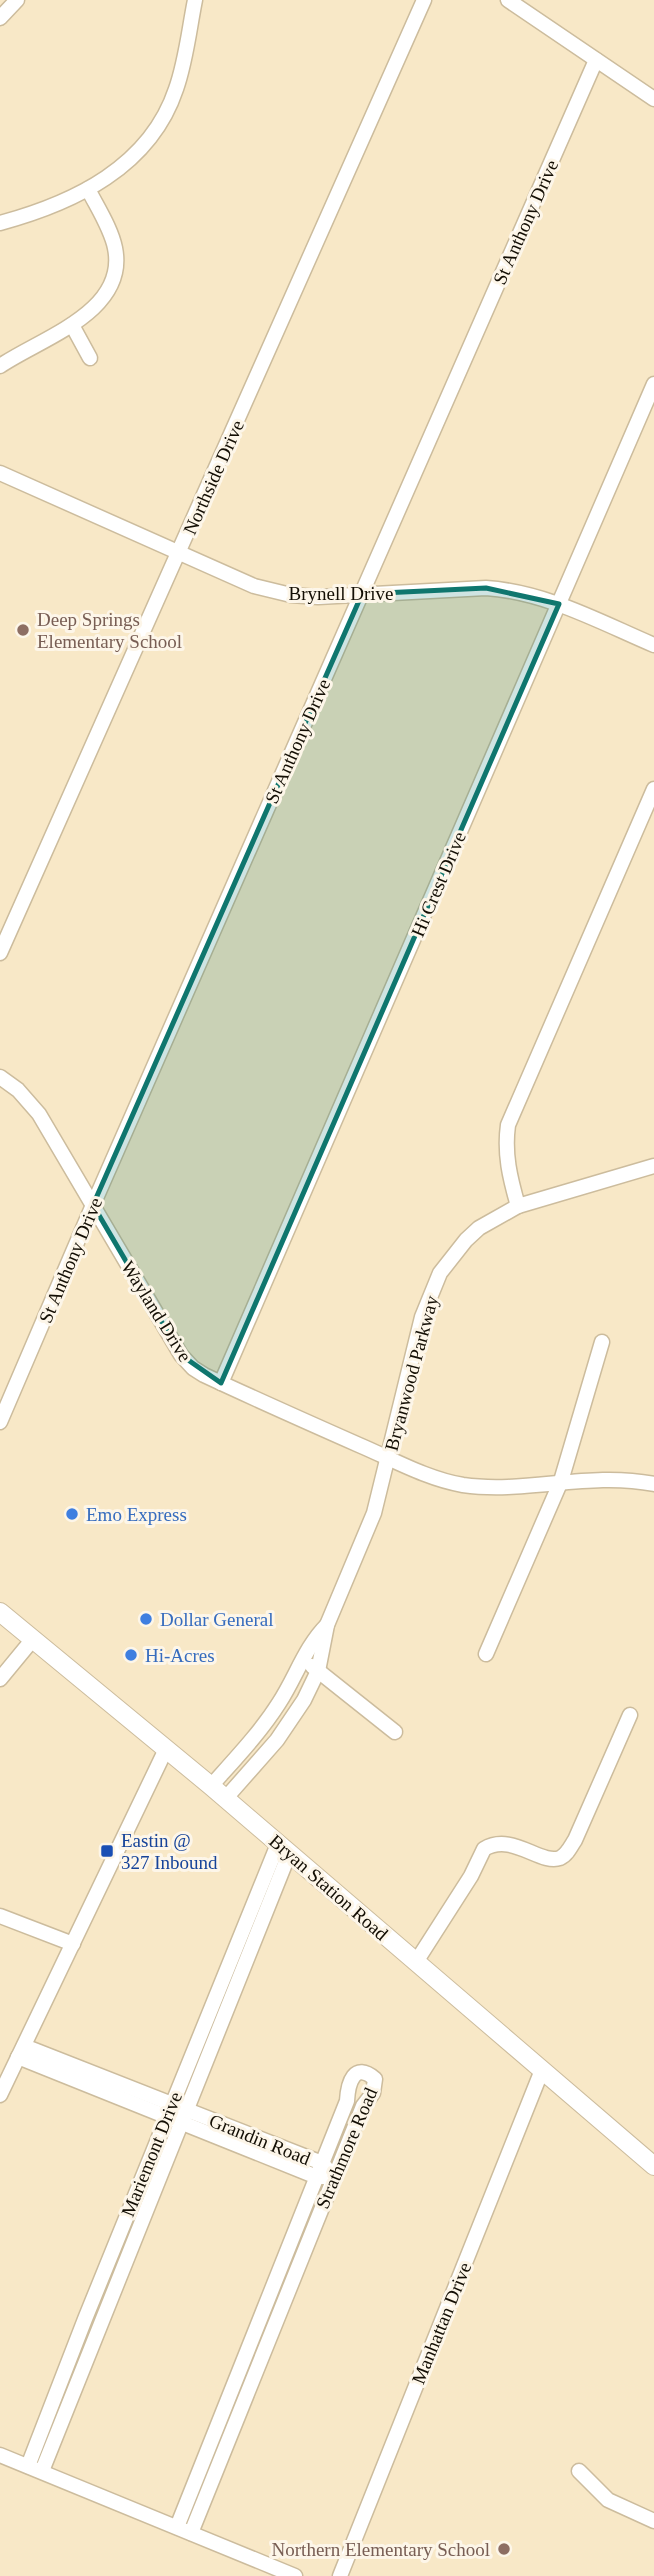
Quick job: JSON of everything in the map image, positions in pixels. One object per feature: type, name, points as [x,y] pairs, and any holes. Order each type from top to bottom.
[{"type":"main road","name":"Bryan Station Road","points":[[0,1612],[211,1786],[654,2166]]},
{"type":"street","points":[[0,18],[17,0]]},
{"type":"street","points":[[0,223],[88,190],[136,154],[163,119],[176,88],[195,0]]},
{"type":"street","name":"Northside Drive","points":[[0,953],[424,0]]},
{"type":"street","points":[[508,0],[654,99]]},
{"type":"street","name":"St Anthony Drive","points":[[0,1422],[596,60]]},
{"type":"street","points":[[0,366],[72,325],[88,314],[105,295],[115,273],[115,245],[88,190]]},
{"type":"street","points":[[72,325],[90,358]]},
{"type":"street","name":"Hi Crest Drive","points":[[221,1383],[654,384]]},
{"type":"street","name":"Brynell Drive","points":[[0,472],[271,591],[318,597],[486,588],[522,592],[559,604],[654,645]]},
{"type":"street","points":[[518,1206],[507,1165],[508,1125],[653,796]]},
{"type":"street","name":"Wayland Drive","points":[[0,1077],[18,1090],[40,1114],[181,1355],[193,1368],[389,1458],[437,1478],[463,1485],[503,1487],[596,1479],[635,1480],[654,1484]]},
{"type":"street","name":"Bryanwood Parkway","points":[[225,1799],[277,1740],[304,1700],[318,1671],[327,1625],[374,1513],[422,1317],[440,1273],[479,1228],[518,1206],[654,1166]]},
{"type":"street","points":[[486,1654],[561,1481],[602,1342]]},
{"type":"street","name":"Bryanwood Parkway","points":[[211,1786],[277,1706],[318,1634],[327,1625]]},
{"type":"street","points":[[0,1679],[33,1639]]},
{"type":"street","points":[[303,1659],[395,1732]]},
{"type":"street","points":[[416,1962],[471,1876],[484,1849],[505,1844],[549,1857],[560,1858],[565,1854],[575,1840],[630,1715]]},
{"type":"street","points":[[0,2095],[166,1749]]},
{"type":"street","name":"Mariemont Drive","points":[[28,2466],[172,2103],[284,1849]]},
{"type":"street","name":"Mariemont Drive","points":[[43,2472],[187,2109],[284,1849]]},
{"type":"street","points":[[0,1916],[73,1944]]},
{"type":"street","name":"Grandin Road","points":[[21,2052],[172,2103],[334,2176]]},
{"type":"street","name":"Grandin Road","points":[[21,2052],[181,2124],[319,2170]]},
{"type":"street","name":"Manhattan Drive","points":[[340,2576],[542,2070]]},
{"type":"street","name":"Strathmore Road","points":[[177,2527],[347,2101],[349,2083],[353,2076],[362,2072],[368,2074],[374,2079],[373,2093],[363,2106],[334,2176],[191,2533]]},
{"type":"street","points":[[85,2319],[100,2325]]},
{"type":"street","points":[[0,2455],[295,2576]]},
{"type":"street","points":[[579,2471],[608,2500],[654,2521]]},
{"type":"highlighted area","points":[[486,588],[559,604],[221,1383],[181,1355],[93,1205],[362,594]]},
{"type":"place","name":"Deep Springs Elementary School","points":[[23,630]]},
{"type":"place","name":"Emo Express","points":[[72,1514]]},
{"type":"place","name":"Dollar General","points":[[146,1619]]},
{"type":"place","name":"Hi-Acres","points":[[131,1655]]},
{"type":"place","name":"Eastin @ 327 Inbound","points":[[107,1851]]},
{"type":"place","name":"Northern Elementary School","points":[[504,2549]]}]
